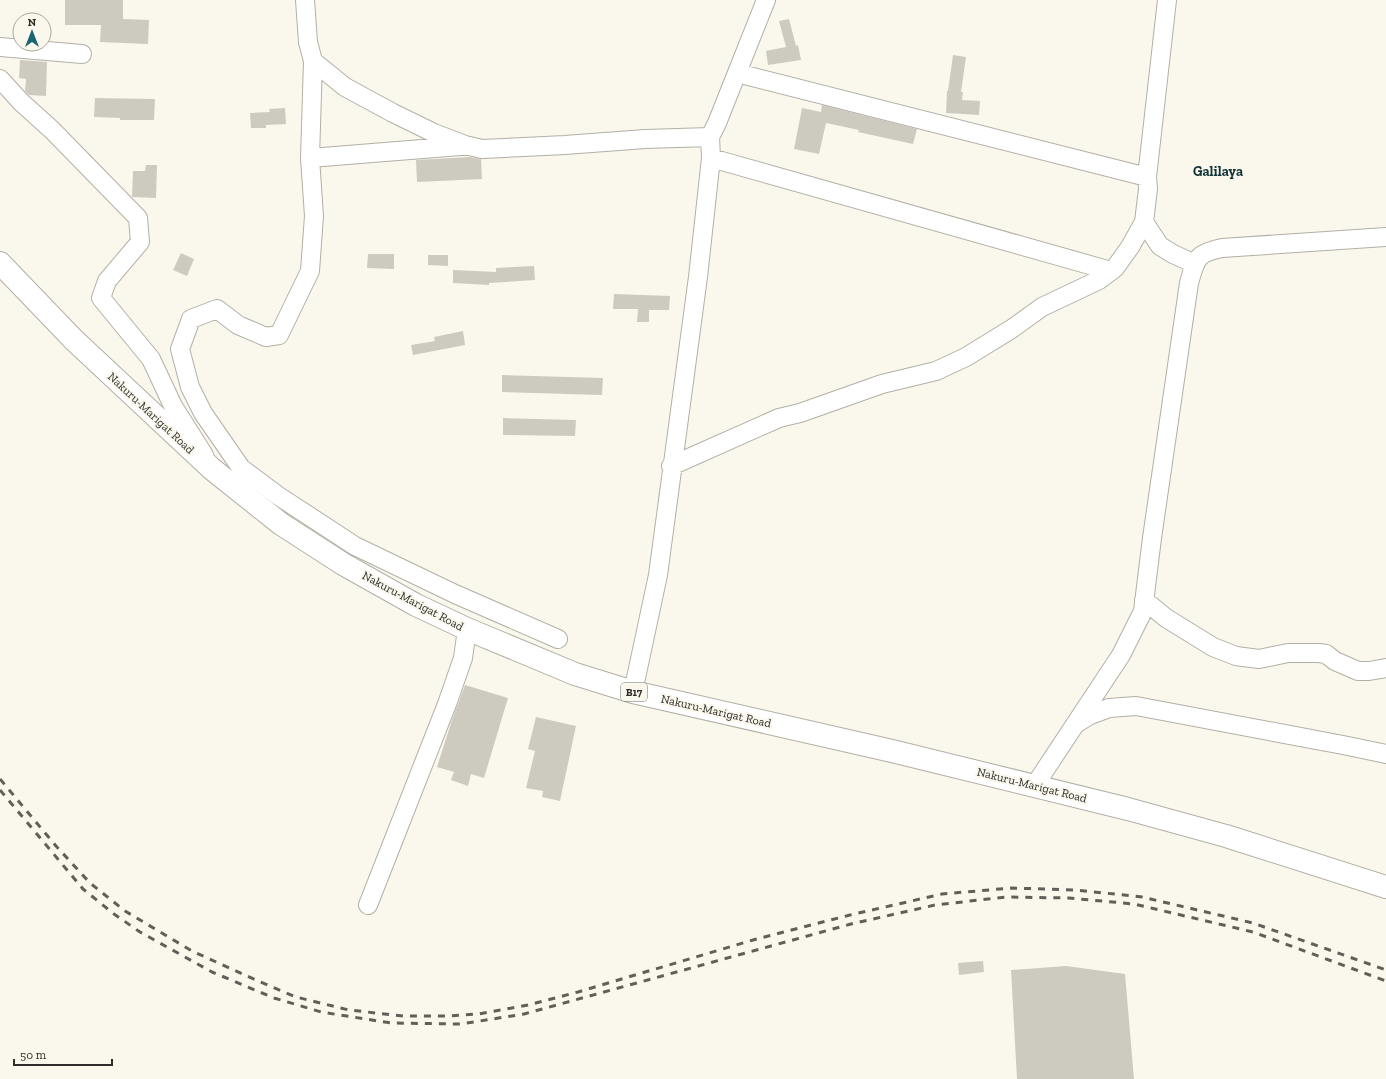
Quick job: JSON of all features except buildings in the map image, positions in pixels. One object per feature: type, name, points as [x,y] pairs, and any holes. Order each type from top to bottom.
[{"type":"main road","name":"Nakuru-Marigat Road","points":[[0,263],[74,340],[212,469],[281,524],[343,564],[416,605],[467,629],[575,674],[633,692],[1035,785],[1128,809],[1218,834],[1386,887]]},
{"type":"street","points":[[173,406],[180,349],[191,319],[217,309],[238,324],[266,337],[279,335],[310,271],[314,216],[310,158],[313,61],[308,42],[305,0]]},
{"type":"street","points":[[633,692],[658,575],[671,466],[698,276],[711,158],[710,137],[766,0]]},
{"type":"street","points":[[671,466],[779,418],[800,413],[882,384],[936,371],[966,357],[1013,328],[1042,307],[1099,280],[1115,268],[1130,247],[1144,222],[1148,188],[1147,177],[1167,0]]},
{"type":"street","points":[[0,47],[82,54]]},
{"type":"street","points":[[313,61],[345,87],[427,130],[465,146],[482,149],[565,145],[645,138],[710,137]]},
{"type":"street","points":[[736,73],[1147,177]]},
{"type":"street","points":[[0,79],[21,102],[52,130],[138,218],[140,242],[107,281],[101,298],[152,359],[173,406],[212,469]]},
{"type":"street","points":[[310,158],[465,146]]},
{"type":"street","points":[[711,158],[1111,271]]},
{"type":"street","points":[[1144,222],[1160,246],[1195,264]]},
{"type":"street","points":[[1035,785],[1121,655],[1143,611],[1152,538],[1189,283],[1195,264],[1203,253],[1222,248],[1386,237]]},
{"type":"street","points":[[180,349],[190,387],[203,413],[241,468],[277,495],[355,546],[455,594],[558,639]]},
{"type":"street","points":[[1144,600],[1166,618],[1213,647],[1236,656],[1259,659],[1288,653],[1326,654],[1335,661],[1358,671],[1386,668]]},
{"type":"street","points":[[368,905],[447,704],[463,658],[467,629]]},
{"type":"street","points":[[1075,724],[1090,715],[1110,708],[1136,706],[1343,744],[1386,754]]},
{"type":"railway","points":[[0,779],[56,846],[90,883],[125,911],[192,951],[258,981],[296,997],[349,1010],[403,1016],[446,1016],[479,1014],[528,1005],[578,992],[753,940],[850,915],[942,894],[1012,888],[1076,890],[1142,897],[1253,923],[1386,970]]},
{"type":"railway","points":[[0,790],[83,889],[114,914],[140,932],[212,972],[274,998],[321,1012],[391,1023],[461,1024],[524,1014],[851,924],[935,905],[1006,897],[1069,898],[1134,904],[1253,932],[1386,981]]},
{"type":"district","name":"Galilaya","points":[[1218,171]]}]
